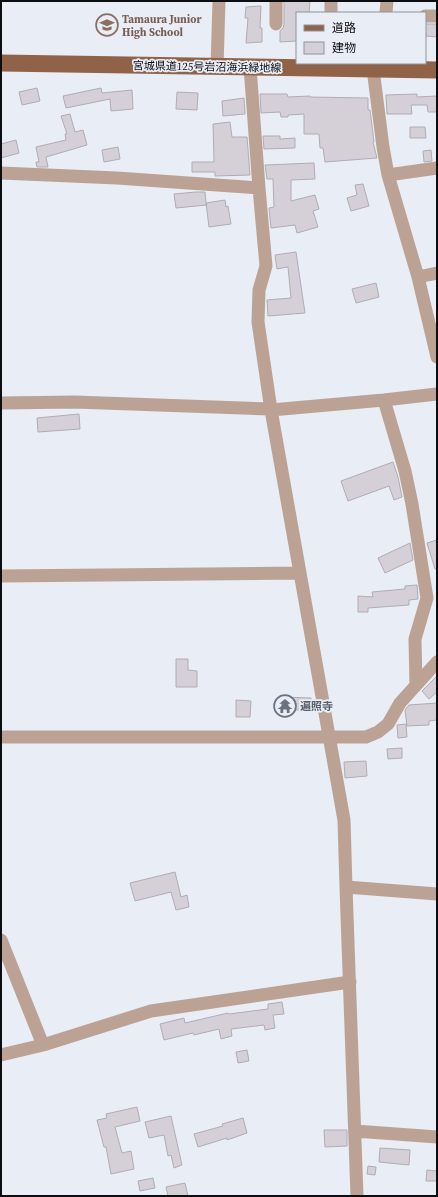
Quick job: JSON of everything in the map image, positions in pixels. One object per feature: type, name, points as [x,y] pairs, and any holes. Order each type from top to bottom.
[{"type":"main road","name":"宮城県道125号岩沼海浜緑地線","points":[[1,63],[437,70]]},
{"type":"street","points":[[217,67],[219,1]]},
{"type":"street","points":[[276,1],[276,24]]},
{"type":"street","points":[[331,1],[331,12]]},
{"type":"street","points":[[386,12],[387,1]]},
{"type":"street","points":[[426,16],[437,16]]},
{"type":"street","points":[[250,67],[266,266],[259,290],[258,322],[271,410],[344,820],[357,1196]]},
{"type":"street","points":[[374,69],[383,147],[388,174],[418,278],[437,357]]},
{"type":"street","points":[[388,174],[437,168]]},
{"type":"street","points":[[1,173],[117,178],[259,188]]},
{"type":"street","points":[[418,278],[437,273]]},
{"type":"street","points":[[1,403],[74,402],[271,410],[437,394]]},
{"type":"street","points":[[384,400],[408,484],[427,598],[415,639],[416,685]]},
{"type":"street","points":[[1,576],[300,573]]},
{"type":"street","points":[[1,737],[366,737],[378,732],[388,724],[400,703],[437,662]]},
{"type":"street","points":[[346,887],[437,894]]},
{"type":"street","points":[[1,940],[42,1045]]},
{"type":"street","points":[[1,1055],[42,1045],[151,1010],[350,982]]},
{"type":"street","points":[[355,1131],[437,1137]]},
{"type":"building","points":[[284,1],[310,1],[309,12],[296,12],[296,41],[280,42],[280,31],[284,24]]},
{"type":"building","points":[[261,6],[260,28],[262,28],[262,42],[246,43],[248,18],[245,18],[246,7]]},
{"type":"building","points":[[426,24],[437,24],[437,37],[426,36]]},
{"type":"building","points":[[37,88],[40,101],[22,105],[19,92]]},
{"type":"building","points":[[101,88],[102,93],[132,90],[133,109],[111,111],[110,99],[66,108],[63,96]]},
{"type":"building","points":[[177,92],[198,93],[197,110],[176,109]]},
{"type":"building","points":[[260,94],[287,94],[288,97],[310,96],[368,98],[368,110],[370,110],[373,142],[377,158],[325,162],[323,148],[320,148],[319,134],[304,134],[304,114],[281,117],[280,112],[261,113]]},
{"type":"building","points":[[417,94],[417,97],[437,96],[437,112],[428,112],[427,105],[411,105],[412,114],[387,114],[386,95]]},
{"type":"building","points":[[244,98],[245,114],[223,116],[222,101]]},
{"type":"building","points":[[70,114],[75,132],[83,130],[87,145],[46,157],[48,167],[37,167],[36,162],[39,162],[36,147],[66,140],[65,134],[67,134],[61,116]]},
{"type":"building","points":[[230,122],[232,137],[247,137],[250,175],[215,176],[215,172],[192,172],[192,162],[214,162],[213,124]]},
{"type":"building","points":[[410,127],[425,127],[426,138],[410,138]]},
{"type":"building","points":[[263,136],[280,136],[280,139],[295,138],[295,148],[264,149]]},
{"type":"building","points":[[16,140],[19,153],[1,158],[1,144]]},
{"type":"building","points":[[118,147],[120,159],[104,162],[102,150]]},
{"type":"building","points":[[431,150],[432,161],[424,162],[423,151]]},
{"type":"building","points":[[314,163],[315,179],[291,180],[291,201],[315,195],[319,209],[313,211],[318,227],[297,233],[295,225],[271,228],[269,208],[274,207],[273,179],[267,179],[265,165]]},
{"type":"building","points":[[363,184],[369,206],[351,211],[347,198],[357,195],[355,185]]},
{"type":"building","points":[[205,192],[206,203],[225,200],[226,207],[228,206],[231,224],[209,227],[206,205],[176,208],[174,194]]},
{"type":"building","points":[[296,252],[305,313],[268,316],[267,300],[291,298],[288,267],[277,269],[275,255]]},
{"type":"building","points":[[376,283],[379,297],[356,303],[352,289]]},
{"type":"building","points":[[79,414],[80,429],[38,432],[37,418]]},
{"type":"building","points":[[393,462],[402,497],[394,500],[389,486],[348,501],[341,481]]},
{"type":"building","points":[[437,540],[437,569],[435,569],[427,543]]},
{"type":"building","points":[[410,543],[413,560],[385,573],[378,558]]},
{"type":"building","points":[[417,585],[418,599],[409,600],[409,605],[368,608],[368,612],[358,612],[358,596],[373,597],[372,592],[405,589],[405,586]]},
{"type":"building","points":[[176,659],[188,659],[188,670],[197,671],[197,687],[176,687]]},
{"type":"building","points":[[437,676],[437,692],[429,699],[422,691]]},
{"type":"building","points":[[280,697],[311,698],[311,710],[290,710],[290,715],[280,715]]},
{"type":"building","points":[[236,700],[251,701],[250,717],[236,717]]},
{"type":"building","points":[[437,703],[437,720],[429,721],[429,725],[407,726],[405,710],[409,705]]},
{"type":"building","points":[[406,724],[407,737],[398,738],[397,725]]},
{"type":"building","points":[[402,748],[402,758],[388,759],[387,749]]},
{"type":"building","points":[[366,761],[367,776],[345,778],[344,762]]},
{"type":"building","points":[[175,872],[181,897],[187,895],[189,907],[176,910],[171,892],[135,901],[130,883]]},
{"type":"building","points":[[282,1002],[284,1014],[273,1015],[275,1028],[265,1030],[264,1025],[231,1029],[232,1036],[221,1039],[219,1029],[164,1040],[160,1024],[184,1018],[185,1023],[228,1013],[268,1009],[268,1004]]},
{"type":"building","points":[[247,1050],[249,1061],[238,1063],[236,1052]]},
{"type":"building","points":[[137,1107],[140,1121],[115,1127],[122,1153],[131,1151],[134,1169],[111,1174],[106,1147],[104,1147],[97,1120],[107,1118],[106,1114]]},
{"type":"building","points":[[171,1116],[182,1165],[174,1168],[171,1155],[168,1156],[164,1135],[149,1138],[145,1122]]},
{"type":"building","points":[[243,1118],[247,1133],[227,1140],[227,1138],[198,1147],[194,1134],[223,1126],[222,1124]]},
{"type":"building","points":[[324,1130],[347,1130],[347,1146],[325,1147]]},
{"type":"building","points":[[380,1148],[410,1150],[409,1165],[379,1162]]},
{"type":"building","points":[[368,1166],[376,1167],[375,1175],[367,1174]]},
{"type":"building","points":[[427,1170],[437,1171],[437,1181],[426,1181]]},
{"type":"building","points":[[153,1178],[155,1188],[140,1191],[138,1181]]},
{"type":"building","points":[[185,1183],[188,1196],[168,1196],[166,1187]]},
{"type":"place","name":"Tamaura Junior High School","points":[[107,25]]},
{"type":"place","name":"遍照寺","points":[[285,706]]}]
